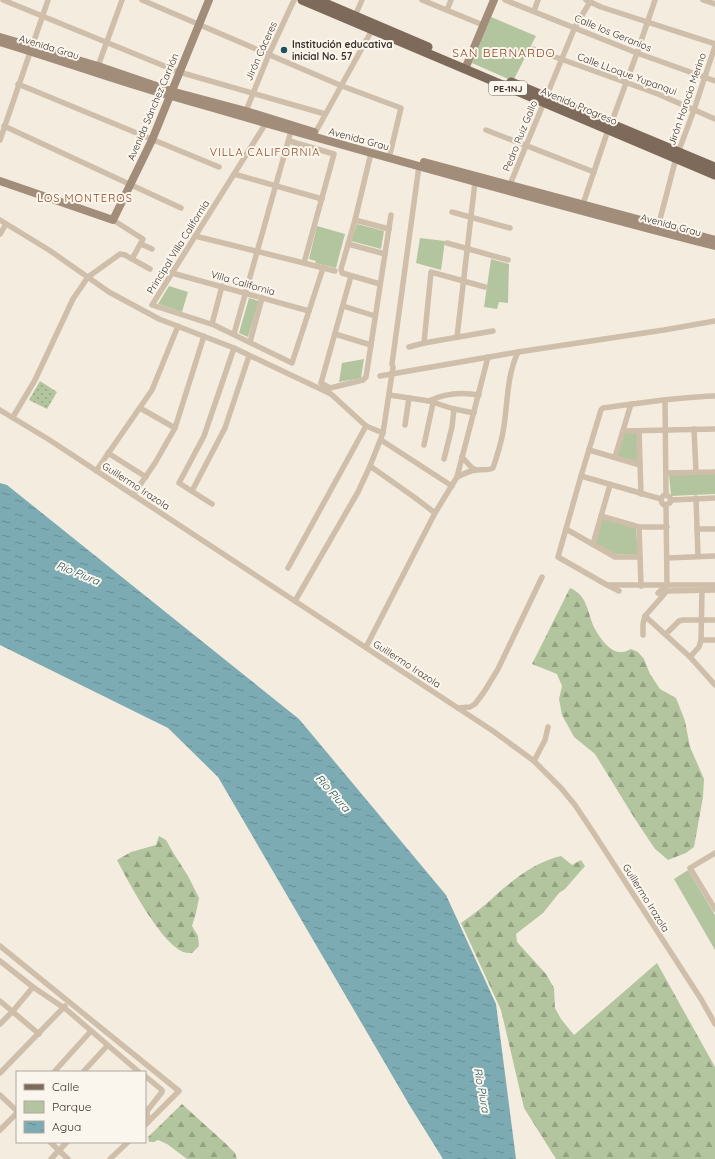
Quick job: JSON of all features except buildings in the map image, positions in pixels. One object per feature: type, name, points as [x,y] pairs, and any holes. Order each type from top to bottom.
[{"type":"main road","name":"Avenida Progreso","points":[[302,0],[354,19],[677,155],[715,175]]},
{"type":"main road","name":"Avenida Progreso","points":[[318,0],[372,30],[467,67]]},
{"type":"main road","name":"Avenida Progreso","points":[[677,155],[715,167]]},
{"type":"street","points":[[3,0],[179,72],[325,114]]},
{"type":"street","points":[[0,140],[30,48],[48,0]]},
{"type":"street","points":[[98,66],[122,0]]},
{"type":"street","points":[[142,0],[342,86],[401,108],[390,155]]},
{"type":"street","name":"Avenida Sánchez Carrión","points":[[113,220],[152,140],[209,0]]},
{"type":"street","name":"Jirón Cáceres","points":[[246,111],[269,54],[294,0]]},
{"type":"street","points":[[354,19],[362,0]]},
{"type":"street","points":[[422,0],[483,25]]},
{"type":"street","points":[[447,10],[451,0]]},
{"type":"street","points":[[467,67],[494,0]]},
{"type":"street","name":"Calle los Geranios","points":[[505,0],[638,53],[715,81]]},
{"type":"street","points":[[534,11],[538,0]]},
{"type":"street","points":[[583,204],[638,53],[655,0]]},
{"type":"street","points":[[703,0],[715,4]]},
{"type":"street","points":[[592,2],[647,23],[715,45]]},
{"type":"street","name":"Pedro Ruiz Gallo","points":[[509,188],[575,27],[592,2]]},
{"type":"street","points":[[315,135],[325,114],[372,30]]},
{"type":"street","name":"Avenida Grau","points":[[0,37],[30,48],[291,131],[315,135],[509,188],[541,201],[715,240]]},
{"type":"street","name":"Avenida Grau","points":[[0,42],[30,48],[98,66],[170,93],[246,111],[371,153],[390,155],[418,166],[475,182],[583,204],[715,246]]},
{"type":"street","name":"Jirón Horacio Merino","points":[[658,228],[677,155],[694,110],[715,45]]},
{"type":"street","name":"Calle LLoque Yupanqui","points":[[533,49],[658,94],[715,119]]},
{"type":"street","points":[[18,84],[219,167]]},
{"type":"street","name":"Principal Villa California","points":[[266,123],[152,305],[212,324],[292,363],[309,311]]},
{"type":"street","points":[[4,126],[181,208]]},
{"type":"street","points":[[486,130],[594,172]]},
{"type":"street","points":[[234,334],[291,131]]},
{"type":"street","points":[[288,141],[334,154],[304,263]]},
{"type":"street","points":[[371,153],[355,220],[341,269],[342,274],[380,284]]},
{"type":"street","points":[[295,601],[358,492],[383,433],[392,374],[418,166]]},
{"type":"street","points":[[234,174],[322,198]]},
{"type":"street","points":[[0,181],[113,220],[152,249]]},
{"type":"street","points":[[457,337],[475,182]]},
{"type":"street","points":[[452,212],[510,228]]},
{"type":"street","points":[[351,276],[321,383],[330,388],[365,379],[391,215]]},
{"type":"street","points":[[0,220],[49,250],[109,292],[159,319],[234,348],[331,394],[358,417],[366,426],[383,433]]},
{"type":"street","points":[[355,220],[389,229]]},
{"type":"street","points":[[0,234],[6,224]]},
{"type":"street","points":[[195,236],[335,271]]},
{"type":"street","points":[[132,259],[142,242]]},
{"type":"street","points":[[447,243],[508,260]]},
{"type":"street","points":[[348,244],[385,254]]},
{"type":"street","points":[[13,417],[35,380],[73,299],[88,277],[120,254],[150,268]]},
{"type":"street","points":[[309,311],[323,268]]},
{"type":"street","points":[[424,343],[431,272],[484,287]]},
{"type":"street","name":"Villa California","points":[[172,273],[309,311]]},
{"type":"street","points":[[212,324],[222,286]]},
{"type":"street","points":[[250,342],[262,298]]},
{"type":"street","points":[[343,306],[375,316]]},
{"type":"street","points":[[380,376],[518,352],[664,330],[715,320]]},
{"type":"street","points":[[96,471],[152,390],[178,326]]},
{"type":"street","points":[[409,346],[493,331]]},
{"type":"street","points":[[335,334],[371,345]]},
{"type":"street","points":[[132,495],[146,477],[175,428],[204,336]]},
{"type":"street","points":[[212,504],[179,483],[204,436],[234,348]]},
{"type":"street","points":[[457,477],[477,470],[493,468],[503,432],[512,370],[518,352]]},
{"type":"street","points":[[192,491],[224,428],[249,356]]},
{"type":"street","points":[[366,647],[435,513],[457,477],[488,357]]},
{"type":"street","points":[[431,402],[449,394],[459,393],[479,395]]},
{"type":"street","points":[[389,395],[431,402],[474,413]]},
{"type":"street","points":[[619,591],[607,586],[558,557],[601,410],[603,408],[631,404],[689,397],[715,396]]},
{"type":"street","points":[[405,426],[409,398]]},
{"type":"street","points":[[661,499],[666,494],[665,400]]},
{"type":"street","points":[[424,445],[431,402]]},
{"type":"street","points":[[615,457],[631,404]]},
{"type":"street","points":[[140,408],[175,428]]},
{"type":"street","points":[[444,459],[452,427],[454,409]]},
{"type":"street","name":"Guillermo Irazola","points":[[0,410],[366,647],[493,731],[534,761],[561,788],[594,832],[701,999],[715,1024]]},
{"type":"street","points":[[288,568],[366,426]]},
{"type":"street","points":[[694,429],[696,472]]},
{"type":"street","points":[[623,431],[715,429]]},
{"type":"street","points":[[639,431],[641,494]]},
{"type":"street","points":[[381,440],[452,486]]},
{"type":"street","points":[[589,450],[640,465]]},
{"type":"street","points":[[108,453],[146,477]]},
{"type":"street","points":[[462,457],[470,467],[477,470]]},
{"type":"street","points":[[370,466],[414,496],[435,513]]},
{"type":"street","points":[[666,473],[715,472]]},
{"type":"street","points":[[581,476],[661,499],[663,504],[666,505],[667,585],[658,593]]},
{"type":"street","points":[[593,544],[610,484]]},
{"type":"street","points":[[666,494],[671,500]]},
{"type":"street","points":[[696,498],[698,556]]},
{"type":"street","points":[[666,505],[670,503],[671,500],[715,498]]},
{"type":"street","points":[[601,516],[639,527],[666,527]]},
{"type":"street","points":[[639,527],[641,586]]},
{"type":"street","points":[[566,529],[615,557],[640,557]]},
{"type":"street","points":[[697,529],[715,529]]},
{"type":"street","points":[[667,558],[715,556]]},
{"type":"street","points":[[458,708],[470,707],[475,704],[484,692],[498,669],[542,577]]},
{"type":"street","points":[[607,586],[715,586]]},
{"type":"street","points":[[690,657],[699,647],[701,640],[702,590]]},
{"type":"street","points":[[643,635],[644,616],[667,591],[715,590]]},
{"type":"street","points":[[644,616],[666,634],[690,657],[715,685]]},
{"type":"street","points":[[666,634],[679,621],[682,620],[715,620]]},
{"type":"street","points":[[701,640],[715,640]]},
{"type":"street","points":[[534,761],[545,740],[548,727]]},
{"type":"street","points":[[715,853],[690,868],[715,909]]},
{"type":"street","points":[[0,946],[179,1091],[147,1124]]},
{"type":"street","points":[[0,961],[33,987],[62,1007],[135,1071]]},
{"type":"street","points":[[0,1024],[33,987]]},
{"type":"street","points":[[0,1001],[39,1034]]},
{"type":"street","points":[[0,1073],[39,1034],[62,1007],[70,1002]]},
{"type":"street","points":[[55,1071],[91,1031]]},
{"type":"street","points":[[84,1071],[107,1046]]},
{"type":"street","points":[[146,1077],[162,1090],[147,1111],[147,1124]]},
{"type":"street","points":[[0,1095],[16,1111]]},
{"type":"street","points":[[0,1130],[16,1113]]},
{"type":"street","points":[[51,1143],[68,1159]]},
{"type":"street","points":[[51,1159],[66,1143]]},
{"type":"street","points":[[110,1159],[127,1143]]},
{"type":"green space","points":[[491,17],[536,36],[513,81],[472,63]]},
{"type":"green space","points":[[357,224],[384,231],[381,249],[351,241]]},
{"type":"green space","points":[[317,226],[345,234],[336,268],[315,263],[316,261],[309,259]]},
{"type":"green space","points":[[420,238],[445,241],[441,270],[416,263]]},
{"type":"green space","points":[[491,259],[509,264],[508,303],[499,302],[497,309],[484,307]]},
{"type":"green space","points":[[169,286],[188,292],[182,312],[158,304]]},
{"type":"green space","points":[[249,298],[259,301],[248,337],[239,333]]},
{"type":"green space","points":[[364,359],[361,378],[339,382],[342,363]]},
{"type":"green space","points":[[40,381],[57,392],[47,409],[29,400]]},
{"type":"green space","points":[[624,432],[637,432],[638,462],[617,456]]},
{"type":"green space","points":[[715,474],[715,494],[671,496],[669,475]]},
{"type":"green space","points":[[602,518],[636,528],[638,555],[615,554],[595,543]]},
{"type":"green space","points":[[570,588],[581,596],[587,606],[595,629],[606,644],[618,652],[631,649],[638,652],[644,659],[650,674],[660,689],[676,698],[685,721],[690,747],[704,779],[703,797],[694,847],[686,853],[668,860],[655,849],[595,754],[574,737],[562,715],[559,699],[562,686],[557,674],[532,664]]},
{"type":"green space","points":[[159,836],[166,840],[188,876],[199,898],[192,926],[198,936],[199,946],[192,953],[183,952],[174,946],[155,925],[129,883],[117,860],[131,852],[156,845]]},
{"type":"green space","points":[[561,856],[572,865],[581,860],[585,866],[565,889],[559,893],[543,913],[516,934],[517,942],[546,974],[554,988],[555,1008],[561,1019],[574,1035],[657,963],[715,1067],[715,1159],[556,1159],[524,1108],[501,1010],[461,923],[483,907],[520,875],[550,859]]},
{"type":"green space","points":[[688,870],[715,915],[715,950],[674,879]]},
{"type":"green space","points":[[182,1104],[235,1153],[237,1159],[187,1159],[167,1144],[158,1140],[149,1142],[148,1137]]},
{"type":"water","name":"Río Piura","points":[[0,483],[7,485],[299,719],[446,895],[496,1004],[516,1159],[443,1159],[410,1106],[218,777],[168,728],[0,645]]},
{"type":"place","name":"Institución educativa inicial No. 57","points":[[284,50]]},
{"type":"district","name":"SAN BERNARDO","points":[[504,52]]},
{"type":"district","name":"VILLA CALIFORNIA","points":[[265,152]]},
{"type":"district","name":"LOS MONTEROS","points":[[85,198]]}]
